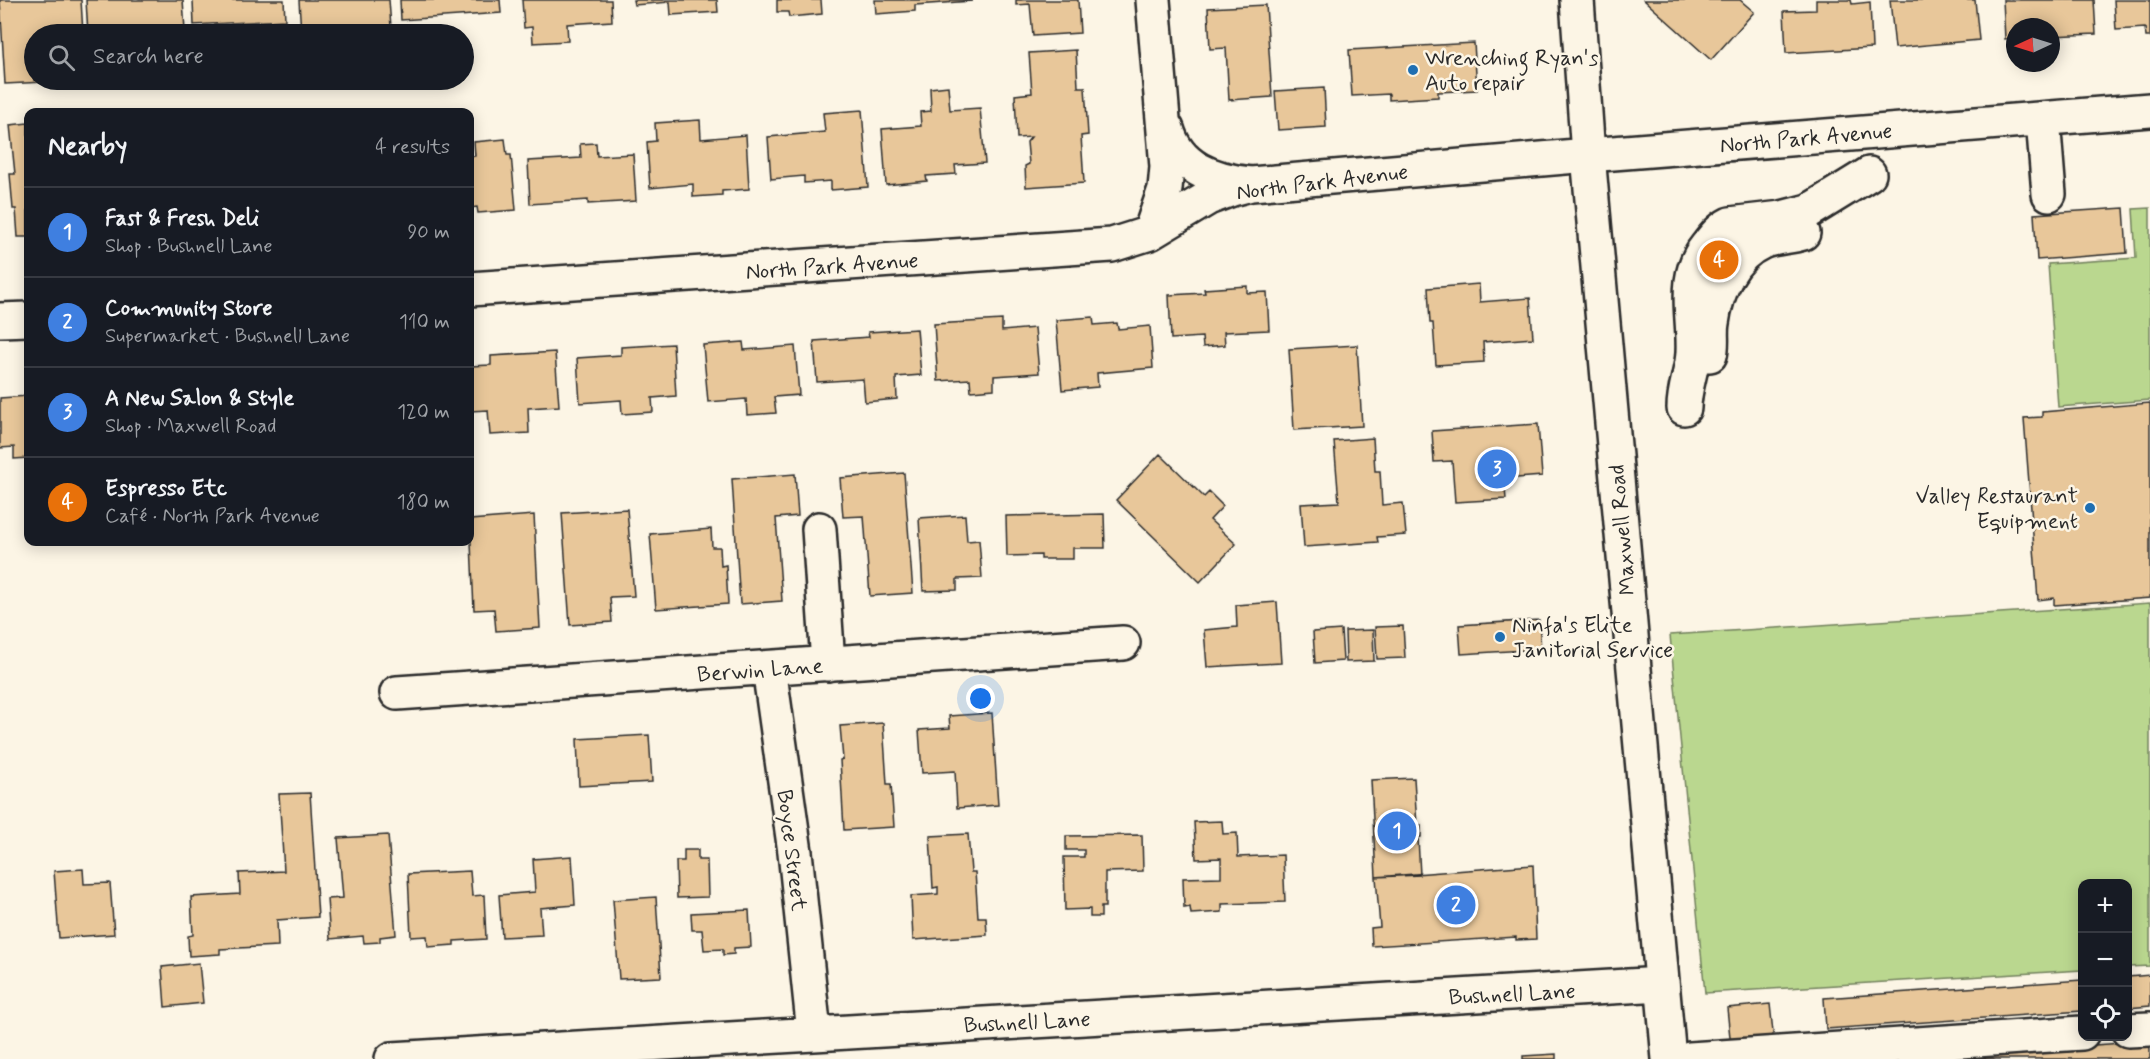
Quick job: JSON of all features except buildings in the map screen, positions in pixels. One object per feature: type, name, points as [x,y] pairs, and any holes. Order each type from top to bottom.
[{"type":"street","points":[[1150,233],[1165,189],[1167,167],[1153,0]]},
{"type":"street","name":"Maxwell Road","points":[[1577,0],[1588,155],[1670,1059]]},
{"type":"street","points":[[1162,108],[1168,133],[1180,156],[1195,169],[1229,182],[1251,184]]},
{"type":"street","name":"North Park Avenue","points":[[474,289],[1112,245],[1150,233],[1208,198],[1251,184],[2150,110]]},
{"type":"street","points":[[2043,118],[2049,194]]},
{"type":"street","points":[[1692,407],[1700,392],[1712,348],[1713,316],[1724,282],[1732,267],[1758,244],[1812,231],[1869,180]]},
{"type":"street","points":[[0,320],[24,319]]},
{"type":"street","points":[[819,529],[828,664]]},
{"type":"street","name":"Berwin Lane","points":[[397,693],[1123,644]]},
{"type":"street","name":"Boyce Street","points":[[769,668],[795,852],[814,1033]]},
{"type":"street","name":"Bushnell Lane","points":[[392,1059],[814,1033],[856,1045],[1662,984]]},
{"type":"street","points":[[2132,1030],[2150,1029]]},
{"type":"street","points":[[1690,1059],[1804,1055],[2078,1033]]},
{"type":"green space","points":[[2150,208],[2150,400],[2058,407],[2048,264],[2136,258],[2133,209]]},
{"type":"green space","points":[[2150,603],[2150,966],[2132,967],[2132,879],[2078,879],[2078,970],[1705,993],[1670,635]]},
{"type":"place","name":"Wrenching Ryan's Auto repair","points":[[1413,70]]},
{"type":"place","name":"Espresso Etc","points":[[1719,260]]},
{"type":"place","name":"A New Salon & Style","points":[[1497,469]]},
{"type":"place","name":"Valley Restaurant Equipment","points":[[2090,508]]},
{"type":"place","name":"Ninfa's Elite Janitorial Service","points":[[1500,637]]},
{"type":"place","name":"Fast & Fresh Deli","points":[[1397,831]]},
{"type":"place","name":"Community Store","points":[[1456,905]]}]
